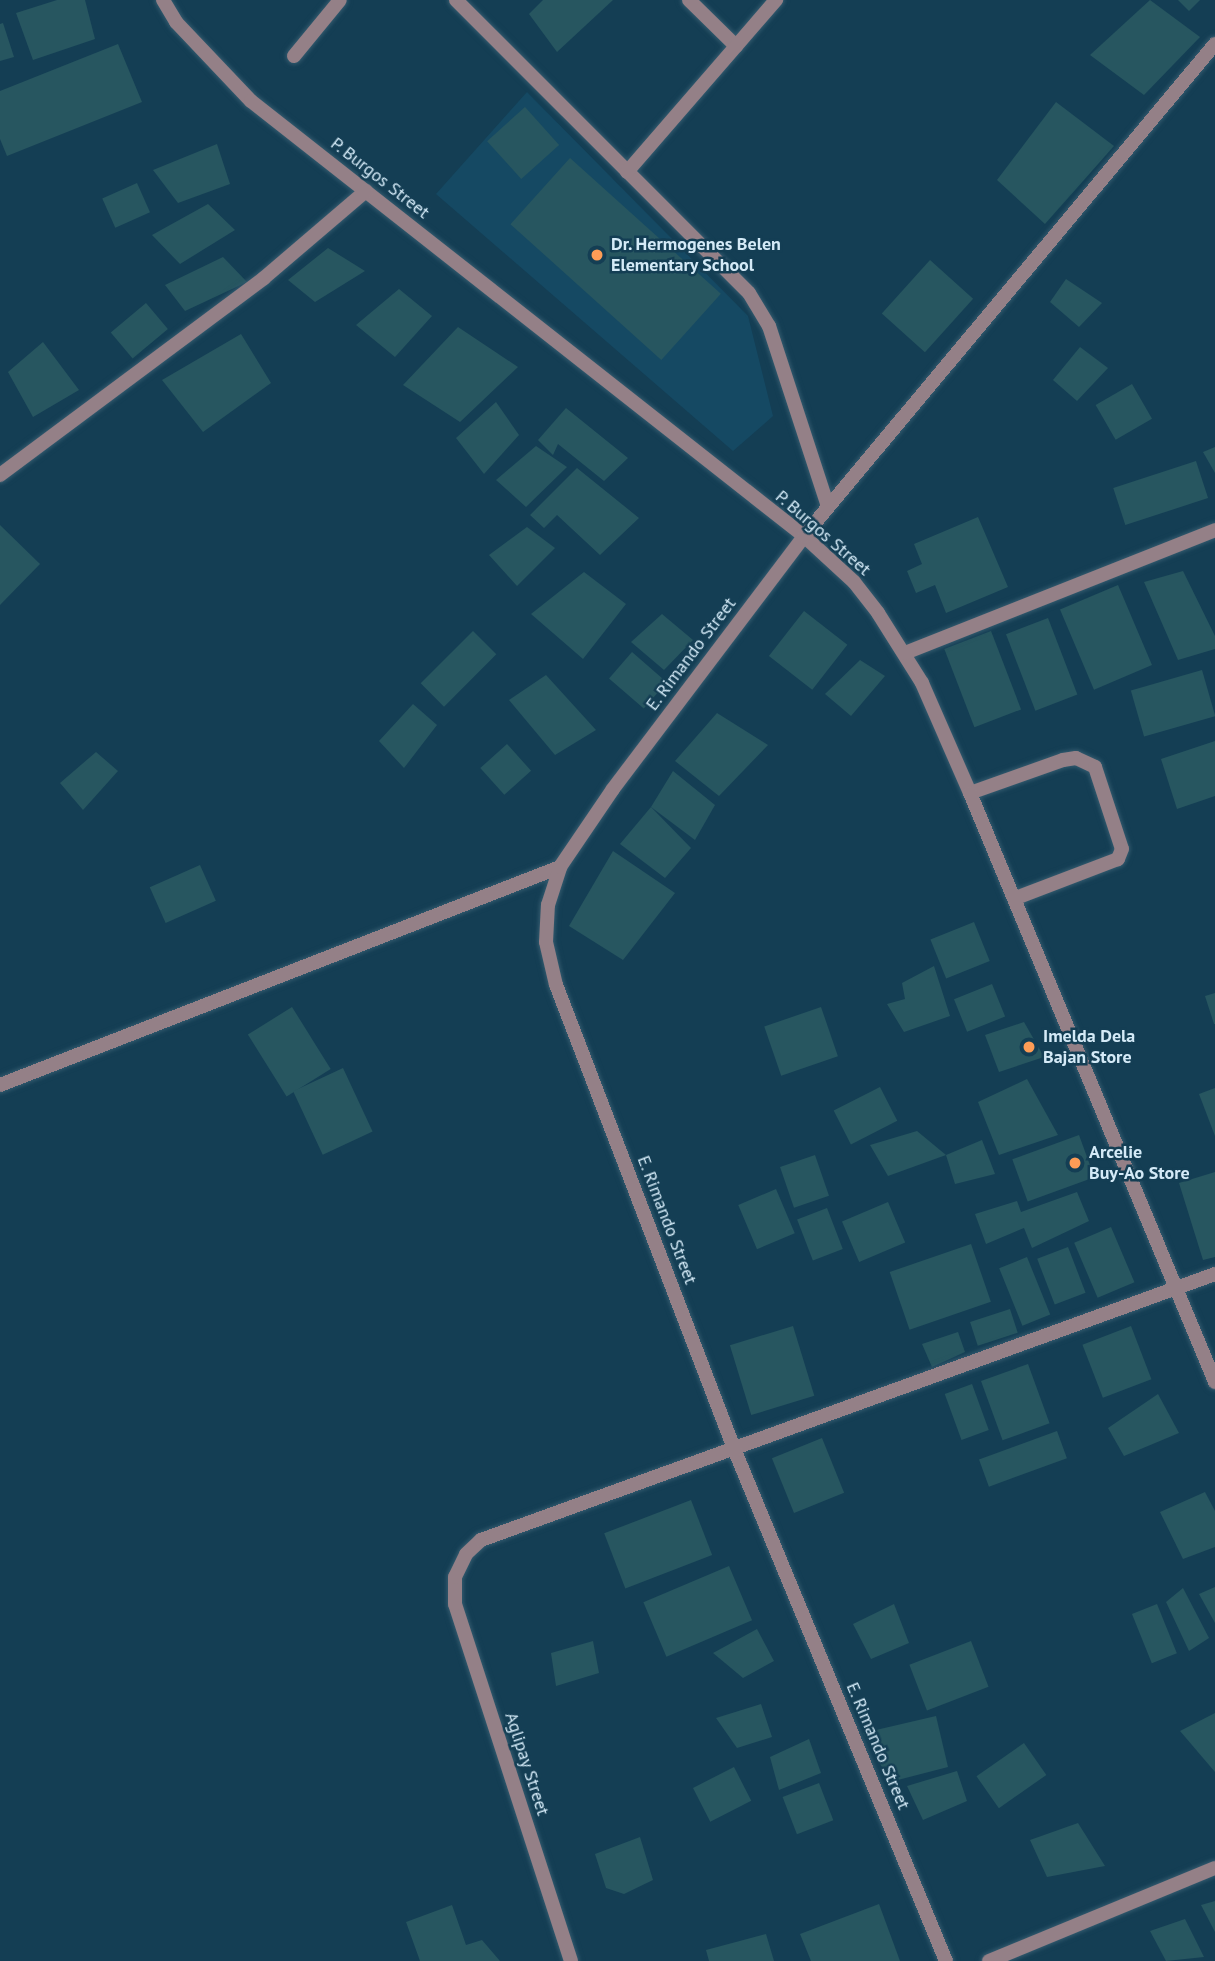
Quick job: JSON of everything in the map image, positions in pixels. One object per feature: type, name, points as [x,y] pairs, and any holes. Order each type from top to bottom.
[{"type":"street","name":"P. Burgos Street","points":[[163,0],[176,22],[251,101],[804,537],[854,582],[905,653],[970,793],[1016,898],[1174,1289],[1215,1382]]},
{"type":"street","points":[[294,56],[340,0]]},
{"type":"street","points":[[456,0],[750,293],[769,326],[828,506]]},
{"type":"street","points":[[689,0],[736,46]]},
{"type":"street","points":[[627,172],[776,0]]},
{"type":"street","name":"E. Rimando Street","points":[[946,1961],[735,1451],[556,985],[546,942],[548,905],[560,867],[613,789],[828,506],[1215,44]]},
{"type":"street","points":[[0,475],[264,278],[366,191]]},
{"type":"street","points":[[905,653],[1215,530]]},
{"type":"street","points":[[970,793],[1063,760],[1076,758],[1095,768],[1122,849],[1118,859],[1016,898]]},
{"type":"street","points":[[0,1085],[560,867]]},
{"type":"street","points":[[735,1451],[1215,1274]]},
{"type":"street","name":"Aglipay Street","points":[[571,1961],[455,1604],[455,1577],[466,1554],[481,1540],[735,1451]]},
{"type":"street","points":[[989,1961],[1215,1868]]},
{"type":"shaded area","name":"Dr. Hermogenes Belen Elementary School","points":[[527,92],[748,316],[773,416],[733,451],[436,194]]},
{"type":"building","points":[[57,0],[85,0],[95,39],[33,60],[16,13]]},
{"type":"building","points":[[543,0],[613,0],[557,52],[529,14]]},
{"type":"building","points":[[1150,0],[1200,37],[1144,95],[1090,55]]},
{"type":"building","points":[[1178,0],[1200,0],[1189,11]]},
{"type":"building","points":[[3,23],[14,57],[0,61],[0,24]]},
{"type":"building","points":[[118,44],[142,102],[7,156],[0,139],[0,91]]},
{"type":"building","points":[[1056,102],[1114,146],[1045,224],[997,180]]},
{"type":"building","points":[[525,107],[559,145],[521,179],[487,141]]},
{"type":"building","points":[[217,144],[230,184],[178,203],[153,170]]},
{"type":"building","points":[[570,158],[721,294],[661,360],[510,224]]},
{"type":"building","points":[[137,183],[150,212],[115,228],[102,198]]},
{"type":"building","points":[[208,204],[235,230],[180,264],[152,235]]},
{"type":"building","points":[[328,248],[365,271],[315,302],[288,280]]},
{"type":"building","points":[[223,257],[247,282],[185,311],[165,285]]},
{"type":"building","points":[[930,260],[973,299],[925,352],[882,314]]},
{"type":"building","points":[[1066,279],[1102,303],[1079,327],[1050,302]]},
{"type":"building","points":[[399,289],[432,316],[395,357],[356,325]]},
{"type":"building","points":[[146,303],[168,329],[133,359],[111,333]]},
{"type":"building","points":[[458,327],[518,367],[460,422],[403,385]]},
{"type":"building","points":[[241,334],[271,383],[203,432],[162,380]]},
{"type":"building","points":[[43,342],[79,390],[33,417],[8,372]]},
{"type":"building","points":[[1080,347],[1108,368],[1077,401],[1053,380]]},
{"type":"building","points":[[1132,384],[1152,419],[1116,440],[1096,405]]},
{"type":"building","points":[[496,402],[519,435],[484,474],[456,438]]},
{"type":"building","points":[[566,408],[628,458],[604,481],[558,444],[553,455],[538,440]]},
{"type":"building","points":[[536,446],[567,467],[526,507],[496,480]]},
{"type":"building","points":[[1215,447],[1215,473],[1203,452]]},
{"type":"building","points":[[1196,461],[1208,498],[1125,525],[1113,488]]},
{"type":"building","points":[[577,468],[639,518],[600,555],[557,515],[544,528],[530,515]]},
{"type":"building","points":[[978,517],[1008,587],[946,613],[935,585],[916,593],[907,571],[922,564],[914,544]]},
{"type":"building","points":[[0,525],[40,564],[0,605]]},
{"type":"building","points":[[527,527],[555,548],[517,586],[489,555]]},
{"type":"building","points":[[1183,571],[1215,636],[1215,649],[1178,660],[1144,582]]},
{"type":"building","points":[[584,572],[626,604],[583,659],[531,614]]},
{"type":"building","points":[[1118,585],[1152,665],[1094,690],[1060,610]]},
{"type":"building","points":[[804,611],[847,645],[812,690],[769,656]]},
{"type":"building","points":[[662,614],[693,640],[664,670],[631,642]]},
{"type":"building","points":[[1048,618],[1077,695],[1035,711],[1006,634]]},
{"type":"building","points":[[473,631],[496,654],[444,707],[421,683]]},
{"type":"building","points":[[991,631],[1021,709],[974,727],[944,649]]},
{"type":"building","points":[[632,652],[667,682],[644,709],[609,678]]},
{"type":"building","points":[[860,660],[885,676],[851,716],[825,694]]},
{"type":"building","points":[[1202,670],[1215,716],[1144,737],[1131,690]]},
{"type":"building","points":[[546,675],[596,730],[555,755],[509,700]]},
{"type":"building","points":[[413,704],[437,725],[404,768],[379,741]]},
{"type":"building","points":[[717,713],[768,745],[719,796],[675,761]]},
{"type":"building","points":[[1215,741],[1215,796],[1177,809],[1161,759]]},
{"type":"building","points":[[507,744],[531,771],[504,795],[480,768]]},
{"type":"building","points":[[96,752],[118,771],[83,810],[60,783]]},
{"type":"building","points":[[673,771],[715,805],[695,840],[651,807]]},
{"type":"building","points":[[651,807],[691,848],[665,878],[620,844]]},
{"type":"building","points":[[613,851],[675,893],[623,960],[569,926]]},
{"type":"building","points":[[200,865],[216,901],[166,923],[150,887]]},
{"type":"building","points":[[974,922],[990,961],[946,979],[930,940]]},
{"type":"building","points":[[934,966],[950,1016],[904,1032],[887,1004],[905,999],[902,983]]},
{"type":"building","points":[[992,984],[1005,1016],[967,1032],[954,999]]},
{"type":"building","points":[[1215,993],[1215,1024],[1214,1024],[1205,996]]},
{"type":"building","points":[[292,1007],[331,1069],[287,1096],[248,1035]]},
{"type":"building","points":[[821,1007],[838,1056],[781,1076],[764,1027]]},
{"type":"building","points":[[1024,1022],[1044,1057],[999,1072],[985,1035]]},
{"type":"building","points":[[343,1068],[373,1131],[323,1155],[293,1091]]},
{"type":"building","points":[[1027,1079],[1058,1135],[999,1155],[978,1102]]},
{"type":"building","points":[[880,1087],[897,1121],[851,1144],[834,1111]]},
{"type":"building","points":[[1215,1088],[1215,1136],[1199,1094]]},
{"type":"building","points":[[917,1131],[946,1155],[888,1176],[870,1145]]},
{"type":"building","points":[[1079,1135],[1094,1177],[1028,1202],[1012,1159]]},
{"type":"building","points":[[982,1140],[995,1174],[955,1184],[946,1155]]},
{"type":"building","points":[[815,1155],[829,1196],[794,1208],[780,1167]]},
{"type":"building","points":[[1215,1172],[1215,1257],[1203,1260],[1179,1183]]},
{"type":"building","points":[[776,1189],[795,1233],[757,1249],[738,1205]]},
{"type":"building","points":[[1077,1192],[1089,1221],[1032,1248],[1024,1228],[986,1244],[975,1214],[1017,1201],[1021,1212]]},
{"type":"building","points":[[888,1202],[905,1243],[859,1262],[842,1222]]},
{"type":"building","points":[[827,1208],[843,1249],[813,1261],[797,1219]]},
{"type":"building","points":[[1111,1227],[1134,1282],[1098,1298],[1074,1243]]},
{"type":"building","points":[[971,1244],[991,1302],[910,1330],[890,1272]]},
{"type":"building","points":[[1068,1247],[1086,1293],[1055,1305],[1037,1259]]},
{"type":"building","points":[[1027,1257],[1050,1314],[1022,1326],[999,1268]]},
{"type":"building","points":[[1010,1309],[1018,1333],[978,1346],[970,1322]]},
{"type":"building","points":[[793,1326],[814,1396],[751,1415],[730,1345]]},
{"type":"building","points":[[1131,1326],[1151,1379],[1103,1398],[1082,1345]]},
{"type":"building","points":[[958,1332],[965,1352],[932,1367],[922,1344]]},
{"type":"building","points":[[1028,1364],[1050,1423],[1003,1440],[981,1381]]},
{"type":"building","points":[[972,1384],[989,1430],[962,1440],[945,1394]]},
{"type":"building","points":[[1158,1394],[1179,1433],[1124,1456],[1108,1428]]},
{"type":"building","points":[[1057,1431],[1067,1458],[989,1487],[979,1459]]},
{"type":"building","points":[[822,1438],[844,1493],[794,1513],[772,1458]]},
{"type":"building","points":[[1205,1492],[1215,1511],[1215,1547],[1183,1559],[1160,1512]]},
{"type":"building","points":[[691,1500],[712,1555],[625,1588],[604,1533]]},
{"type":"building","points":[[729,1566],[752,1620],[666,1657],[643,1602]]},
{"type":"building","points":[[1215,1587],[1215,1623],[1199,1594]]},
{"type":"building","points":[[1183,1588],[1209,1638],[1189,1651],[1166,1602]]},
{"type":"building","points":[[894,1604],[909,1643],[871,1659],[853,1624]]},
{"type":"building","points":[[1157,1604],[1177,1653],[1152,1663],[1132,1614]]},
{"type":"building","points":[[757,1629],[774,1661],[743,1678],[713,1653]]},
{"type":"building","points":[[593,1641],[599,1673],[556,1686],[551,1653]]},
{"type":"building","points":[[971,1641],[989,1687],[927,1710],[909,1665]]},
{"type":"building","points":[[761,1704],[772,1737],[737,1748],[716,1718]]},
{"type":"building","points":[[1215,1713],[1215,1772],[1180,1731]]},
{"type":"building","points":[[936,1716],[948,1767],[890,1782],[863,1733]]},
{"type":"building","points":[[809,1739],[821,1773],[779,1790],[770,1757]]},
{"type":"building","points":[[1024,1743],[1046,1775],[999,1808],[976,1776]]},
{"type":"building","points":[[734,1767],[751,1801],[710,1822],[693,1788]]},
{"type":"building","points":[[957,1771],[967,1801],[923,1820],[907,1786]]},
{"type":"building","points":[[819,1783],[833,1820],[797,1834],[783,1797]]},
{"type":"building","points":[[1078,1823],[1105,1866],[1047,1877],[1030,1840]]},
{"type":"building","points":[[640,1837],[653,1880],[624,1894],[606,1888],[595,1854]]},
{"type":"building","points":[[1215,1901],[1215,1932],[1201,1905]]},
{"type":"building","points":[[879,1904],[900,1961],[811,1961],[800,1934]]},
{"type":"building","points":[[452,1905],[466,1945],[482,1940],[500,1961],[420,1961],[406,1922]]},
{"type":"building","points":[[1185,1919],[1204,1957],[1166,1961],[1150,1931]]},
{"type":"building","points":[[766,1934],[774,1961],[709,1961],[706,1950]]},
{"type":"place","name":"Dr. Hermogenes Belen Elementary School","points":[[597,255]]},
{"type":"place","name":"Imelda Dela Bajan Store","points":[[1029,1047]]},
{"type":"place","name":"Arcelie Buy-Ao Store","points":[[1075,1163]]}]
